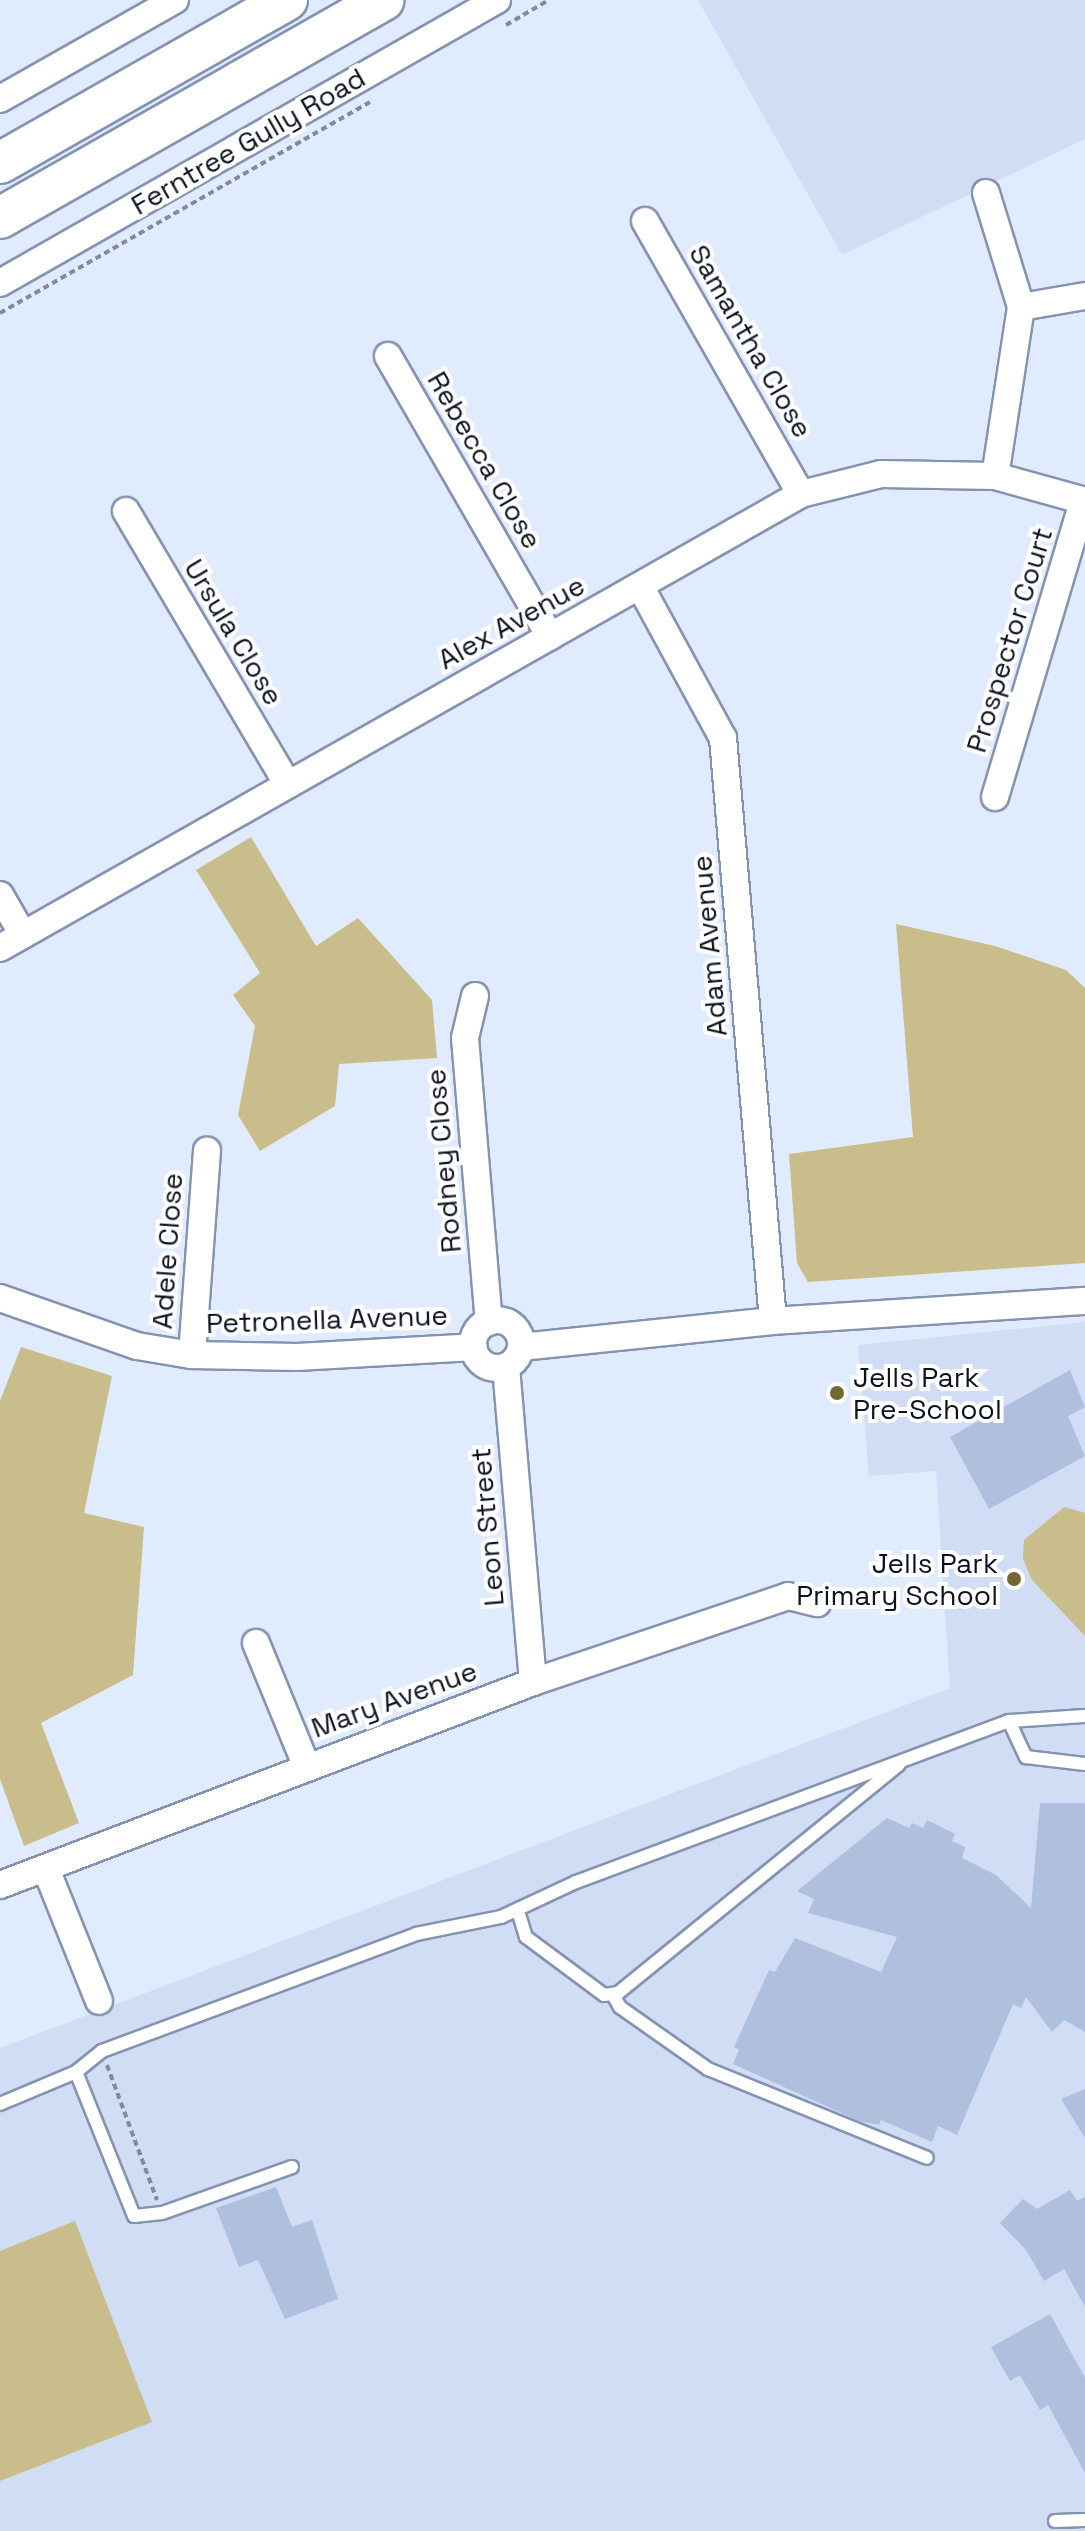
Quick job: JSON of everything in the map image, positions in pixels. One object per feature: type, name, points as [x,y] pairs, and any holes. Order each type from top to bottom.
[{"type":"main road","points":[[0,163],[287,0]]},
{"type":"main road","name":"Ferntree Gully Road","points":[[0,218],[383,0]]},
{"type":"street","name":"Ferntree Gully Road","points":[[0,283],[497,0]]},
{"type":"street","points":[[0,99],[171,1]]},
{"type":"street","points":[[986,193],[1021,307],[995,476]]},
{"type":"street","name":"Samantha Close","points":[[645,221],[801,494]]},
{"type":"street","points":[[1021,307],[1085,296]]},
{"type":"street","name":"Rebecca Close","points":[[388,356],[550,637]]},
{"type":"street","name":"Alex Avenue","points":[[11,941],[801,494],[881,474],[995,476],[1084,501]]},
{"type":"street","name":"Prospector Court","points":[[995,797],[1084,501]]},
{"type":"street","name":"Ursula Close","points":[[126,511],[288,785]]},
{"type":"street","name":"Adam Avenue","points":[[640,586],[723,738],[773,1321]]},
{"type":"street","points":[[0,895],[11,941]]},
{"type":"street","name":"Rodney Close","points":[[475,996],[465,1038],[489,1322]]},
{"type":"street","name":"Adele Close","points":[[192,1355],[207,1151]]},
{"type":"street","name":"Petronella Avenue","points":[[0,1298],[137,1346],[192,1355],[474,1347]]},
{"type":"street","points":[[513,1357],[513,1326],[489,1322],[474,1347],[484,1364],[513,1357],[773,1321],[1085,1301]]},
{"type":"street","name":"Leon Street","points":[[513,1357],[533,1682]]},
{"type":"street","name":"Mary Avenue","points":[[0,1885],[306,1765],[533,1682],[788,1596],[817,1603]]},
{"type":"street","points":[[256,1643],[306,1765]]},
{"type":"street","points":[[46,1869],[99,2001]]},
{"type":"lane","points":[[0,2104],[76,2072],[102,2051],[416,1934],[518,1911],[576,1882],[1009,1721],[1085,1716]]},
{"type":"lane","points":[[1009,1721],[1026,1757],[1085,1764]]},
{"type":"lane","points":[[518,1911],[526,1937],[604,1995],[613,1995],[908,1758]]},
{"type":"lane","points":[[613,1995],[620,2007],[708,2069],[927,2158]]},
{"type":"lane","points":[[76,2072],[134,2216],[162,2213],[292,2167]]},
{"type":"lane","points":[[1055,2521],[1085,2520]]},
{"type":"path","points":[[495,31],[549,0]]},
{"type":"path","points":[[0,313],[385,94]]},
{"type":"path","points":[[102,2051],[162,2213]]},
{"type":"shaded area","points":[[698,0],[1085,0],[1085,139],[842,255]]},
{"type":"shaded area","points":[[251,837],[316,946],[358,918],[432,1000],[437,1058],[339,1064],[335,1106],[260,1151],[238,1115],[255,1026],[233,995],[260,973],[196,870]]},
{"type":"shaded area","points":[[896,924],[995,946],[1066,970],[1085,988],[1085,1263],[808,1282],[797,1263],[789,1154],[913,1137]]},
{"type":"shaded area","points":[[1085,1322],[1085,2531],[0,2531],[0,2048],[950,1688],[936,1471],[869,1476],[858,1345]]},
{"type":"shaded area","points":[[21,1347],[112,1376],[84,1513],[144,1527],[133,1675],[41,1723],[79,1823],[24,1846],[0,1779],[0,1401]]},
{"type":"shaded area","points":[[1064,1507],[1085,1513],[1085,1636],[1032,1580],[1023,1559],[1024,1540]]},
{"type":"shaded area","points":[[75,2221],[152,2422],[0,2481],[0,2251]]},
{"type":"building","points":[[1070,1370],[1085,1407],[1068,1416],[1085,1456],[989,1509],[950,1437]]},
{"type":"building","points":[[1040,1803],[1085,1803],[1085,2032],[1064,2020],[1052,2032],[1026,1997],[1021,2008],[1013,2004],[957,2135],[938,2126],[932,2142],[881,2120],[879,2125],[859,2121],[733,2064],[739,2050],[734,2047],[769,1970],[775,1972],[795,1938],[881,1972],[897,1937],[808,1913],[814,1899],[797,1891],[887,1818],[909,1828],[912,1823],[923,1828],[927,1820],[955,1834],[952,1841],[965,1847],[962,1858],[996,1875],[1031,1908]]},
{"type":"building","points":[[1085,2089],[1085,2138],[1061,2099]]},
{"type":"building","points":[[276,2187],[292,2227],[312,2220],[338,2299],[285,2319],[258,2260],[239,2267],[216,2208]]},
{"type":"building","points":[[1070,2190],[1077,2201],[1085,2197],[1085,2307],[1064,2269],[1044,2281],[1026,2250],[1000,2223],[1023,2199],[1037,2209]]},
{"type":"building","points":[[1050,2314],[1085,2378],[1085,2473],[1048,2405],[1040,2410],[1020,2375],[1010,2381],[991,2347]]},
{"type":"place","name":"Jells Park Pre-School","points":[[837,1393]]},
{"type":"place","name":"Jells Park Primary School","points":[[1014,1579]]}]
